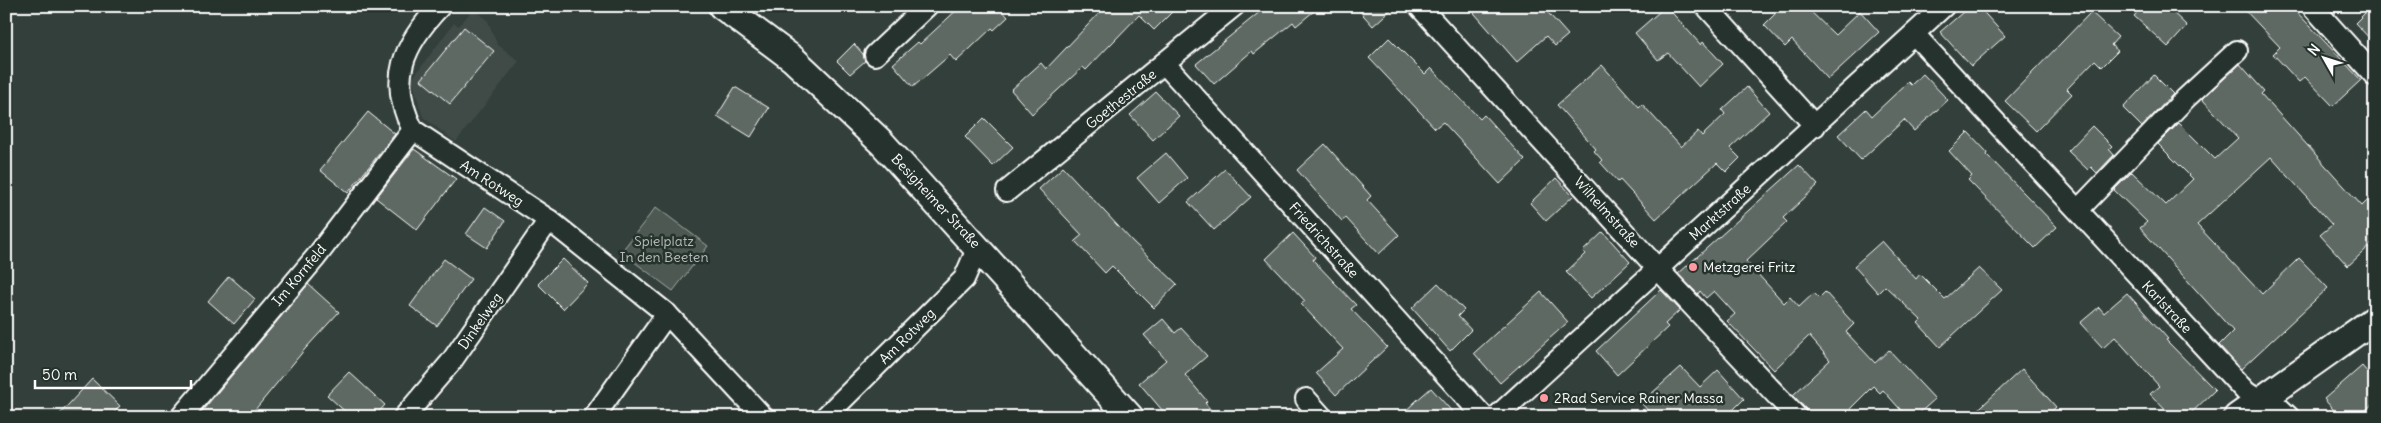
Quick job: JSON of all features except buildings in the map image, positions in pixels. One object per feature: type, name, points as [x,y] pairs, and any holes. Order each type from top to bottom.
[{"type":"main road","name":"Besigheimer Straße","points":[[722,6],[793,59],[852,112],[978,247],[1130,417]]},
{"type":"main road","points":[[2237,417],[2375,319]]},
{"type":"street","points":[[875,55],[927,6]]},
{"type":"street","name":"Goethestraße","points":[[1007,191],[1234,6]]},
{"type":"street","name":"Wilhelmstraße","points":[[1418,6],[1657,268],[1797,417]]},
{"type":"street","points":[[1706,6],[1815,126]]},
{"type":"street","name":"Marktstraße","points":[[1496,417],[1944,6]]},
{"type":"street","points":[[2312,6],[2375,76]]},
{"type":"street","points":[[413,130],[405,115],[400,96],[400,67],[413,41],[434,10]]},
{"type":"street","name":"Karlstraße","points":[[1914,34],[2246,392],[2275,404],[2289,417]]},
{"type":"street","points":[[2078,210],[2186,98],[2237,51]]},
{"type":"street","name":"Friedrichstraße","points":[[1164,64],[1484,417]]},
{"type":"street","name":"Am Rotweg","points":[[413,130],[549,220],[667,314],[763,417]]},
{"type":"street","name":"Im Kornfeld","points":[[181,417],[316,256],[413,130]]},
{"type":"street","name":"Dinkelweg","points":[[404,417],[451,362],[549,220]]},
{"type":"street","name":"Am Rotweg","points":[[825,417],[964,279],[978,247]]},
{"type":"street","points":[[594,417],[667,314]]},
{"type":"street","points":[[1306,399],[1322,417]]},
{"type":"shaded area","points":[[473,9],[488,21],[497,44],[519,61],[456,142],[423,117],[412,79],[454,23],[459,26]]},
{"type":"green space","name":"Spielplatz In den Beeten","points":[[656,207],[708,246],[673,291],[621,252]]},
{"type":"place","name":"Metzgerei Fritz","points":[[1693,267]]},
{"type":"place","name":"2Rad Service Rainer Massa","points":[[1544,398]]}]
